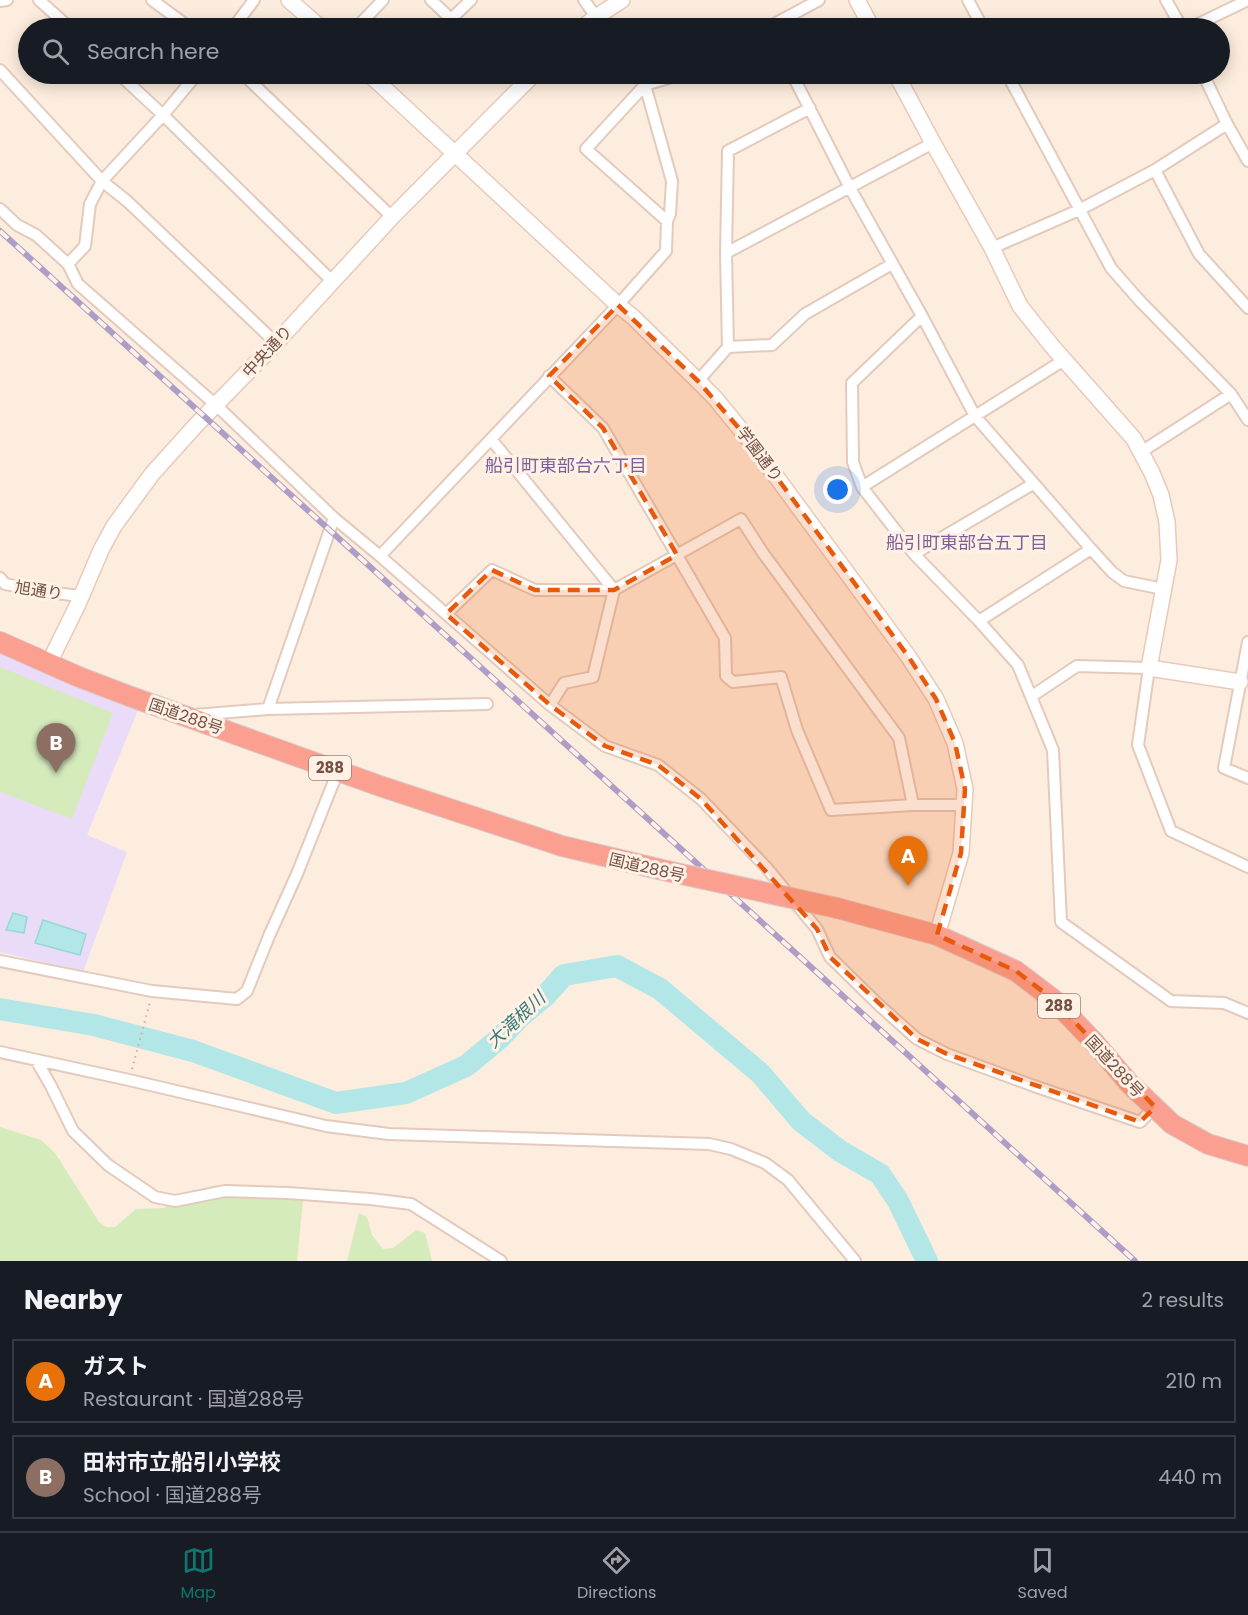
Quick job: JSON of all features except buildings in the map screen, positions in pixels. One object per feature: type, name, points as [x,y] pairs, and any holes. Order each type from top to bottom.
[{"type":"highway","name":"国道288号","points":[[0,642],[129,696],[184,716],[492,824],[562,846],[837,908],[937,935],[1016,971],[1054,1000],[1130,1083],[1172,1124],[1208,1144],[1248,1155]]},
{"type":"street","points":[[0,1],[7,0]]},
{"type":"street","points":[[39,0],[59,18]]},
{"type":"street","points":[[152,0],[176,18]]},
{"type":"street","points":[[240,18],[254,0]]},
{"type":"street","points":[[289,0],[310,18]]},
{"type":"street","points":[[366,18],[383,0]]},
{"type":"street","points":[[431,0],[450,18]]},
{"type":"street","points":[[452,18],[471,0]]},
{"type":"street","points":[[584,0],[597,18]]},
{"type":"street","points":[[605,18],[622,0]]},
{"type":"street","points":[[786,18],[819,0]]},
{"type":"street","points":[[857,0],[867,18]]},
{"type":"street","points":[[968,0],[978,18]]},
{"type":"street","points":[[1166,0],[1176,18]]},
{"type":"street","points":[[1211,18],[1248,0]]},
{"type":"street","points":[[0,70],[102,181],[127,201],[276,343]]},
{"type":"street","points":[[129,84],[332,281]]},
{"type":"street","points":[[68,264],[85,246],[90,204],[102,181],[189,84]]},
{"type":"street","points":[[253,84],[392,217]]},
{"type":"street","name":"学園通り","points":[[380,84],[633,317],[715,398],[750,441],[908,656],[936,699],[955,743],[965,789],[961,853],[937,935]]},
{"type":"street","name":"中央通り","points":[[49,663],[109,534],[131,501],[178,444],[276,343],[392,217],[524,84]]},
{"type":"street","points":[[648,84],[586,149],[667,221]]},
{"type":"street","points":[[797,84],[850,188],[975,416],[1112,572],[1124,580],[1162,589]]},
{"type":"street","points":[[901,84],[992,248],[1020,306],[1129,433],[1141,452],[1161,495],[1167,522],[1169,560],[1162,589],[1138,744],[1171,831],[1248,867]]},
{"type":"street","points":[[1012,84],[1111,268],[1231,394],[1248,420]]},
{"type":"street","points":[[1208,84],[1248,161]]},
{"type":"street","points":[[380,556],[618,305],[666,251],[672,181],[645,85]]},
{"type":"street","points":[[698,381],[728,347],[726,253],[728,151],[810,108]]},
{"type":"street","points":[[992,248],[1079,210],[1155,170],[1227,124]]},
{"type":"street","points":[[726,253],[933,143]]},
{"type":"street","points":[[1155,170],[1199,254],[1248,308]]},
{"type":"street","points":[[0,209],[17,225],[36,235],[68,264],[78,284],[216,405],[334,518],[550,705],[605,746],[658,765],[701,799],[766,867],[817,929],[830,957],[917,1039],[958,1058],[1140,1122],[1155,1107]]},
{"type":"street","points":[[728,347],[772,345],[805,314],[892,264]]},
{"type":"street","points":[[922,316],[852,383],[853,462],[862,487],[914,554],[1018,665],[1053,750],[1061,922],[1171,1001],[1224,1003],[1248,1013]]},
{"type":"street","points":[[862,487],[1064,360]]},
{"type":"street","points":[[549,376],[603,428],[725,638],[726,676],[733,682],[781,677],[797,730],[831,810],[914,805],[965,805]]},
{"type":"street","points":[[1141,452],[1231,394]]},
{"type":"street","points":[[491,440],[614,590]]},
{"type":"street","points":[[914,554],[1033,484]]},
{"type":"street","points":[[268,709],[334,518]]},
{"type":"street","points":[[446,614],[492,570],[535,590],[614,590],[741,519],[763,553],[899,738],[914,805]]},
{"type":"street","points":[[979,621],[1091,549]]},
{"type":"street","name":"旭通り","points":[[0,578],[5,584],[80,596]]},
{"type":"street","points":[[550,705],[564,683],[593,677],[614,590]]},
{"type":"street","points":[[1248,642],[1244,683],[1224,768],[1248,778]]},
{"type":"street","points":[[1032,696],[1077,666],[1149,668],[1244,683]]},
{"type":"street","points":[[184,716],[268,709],[487,704]]},
{"type":"street","points":[[0,961],[152,991],[237,999],[247,991],[338,771]]},
{"type":"street","points":[[0,1052],[326,1126],[389,1134],[709,1144],[731,1149],[765,1163],[788,1180],[855,1261]]},
{"type":"street","points":[[36,1060],[73,1131],[108,1165],[155,1197],[175,1201],[225,1191],[288,1193],[411,1204],[501,1261]]},
{"type":"path","points":[[136,1059],[149,1008]]},
{"type":"highlighted area","points":[[618,305],[698,381],[750,441],[908,656],[936,699],[955,743],[965,789],[961,853],[937,935],[1016,971],[1054,1000],[1155,1107],[1140,1122],[947,1054],[917,1039],[830,957],[817,929],[701,799],[658,765],[605,746],[550,705],[446,614],[492,570],[535,590],[614,590],[677,555],[603,428],[549,376]]},
{"type":"shaded area","points":[[0,651],[138,710],[87,835],[127,852],[83,972],[0,952]]},
{"type":"green space","points":[[0,667],[113,713],[72,819],[0,792]]},
{"type":"green space","points":[[0,1127],[41,1140],[55,1153],[99,1222],[106,1227],[115,1227],[136,1209],[164,1208],[188,1193],[215,1185],[304,1191],[297,1261],[0,1261]]},
{"type":"green space","points":[[359,1213],[367,1217],[372,1235],[383,1249],[393,1248],[416,1230],[425,1233],[432,1261],[347,1261]]},
{"type":"water","points":[[13,913],[27,917],[24,933],[6,930]]},
{"type":"water","points":[[43,920],[86,934],[80,955],[35,943]]},
{"type":"waterway","name":"大滝根川","points":[[0,1009],[94,1025],[193,1051],[336,1103],[406,1093],[466,1066],[500,1038],[564,975],[617,966],[660,989],[760,1073],[801,1121],[840,1151],[880,1174],[898,1201],[927,1261]]},
{"type":"railway","points":[[0,231],[1135,1261]]},
{"type":"place","name":"田村市立船引小学校","points":[[56,773]]},
{"type":"place","name":"ガスト","points":[[908,886]]},
{"type":"district","name":"船引町東部台六丁目","points":[[566,466]]},
{"type":"district","name":"船引町東部台五丁目","points":[[967,543]]}]
